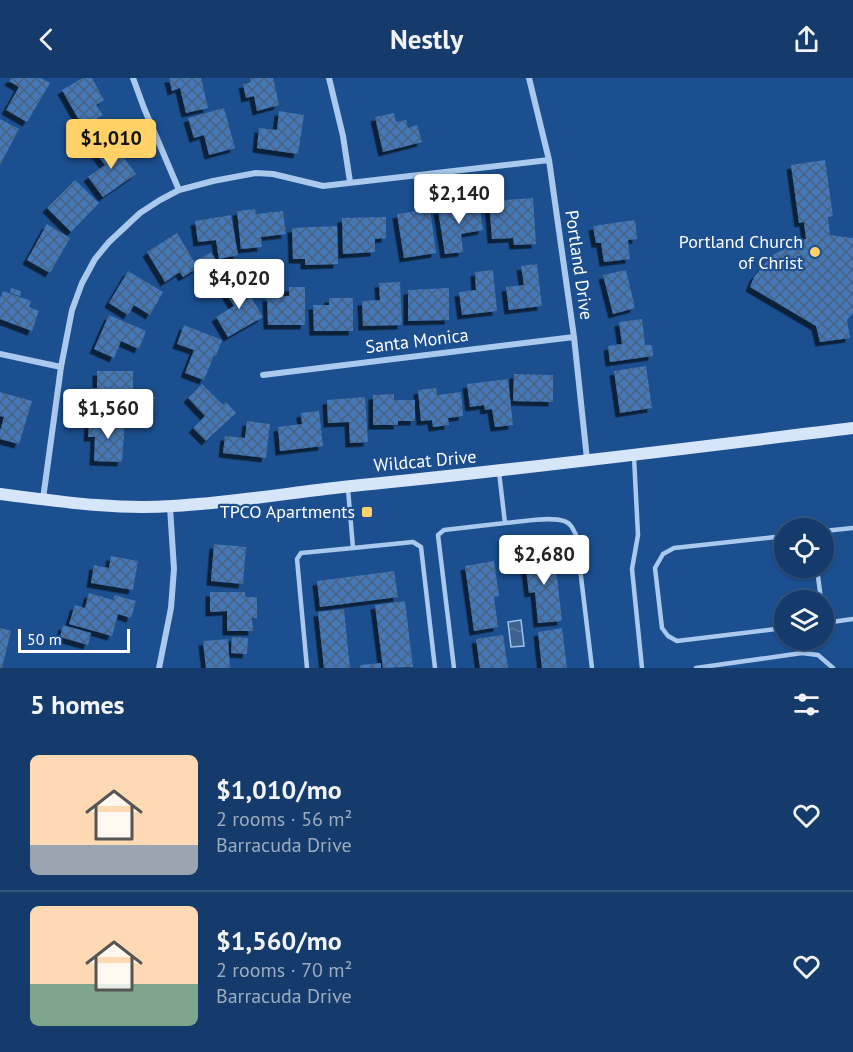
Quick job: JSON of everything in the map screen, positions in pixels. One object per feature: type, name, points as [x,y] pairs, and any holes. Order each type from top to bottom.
[{"type":"main road","name":"Wildcat Drive","points":[[0,494],[102,506],[170,507],[248,500],[348,486],[499,472],[587,459],[853,428]]},
{"type":"street","points":[[133,78],[179,190]]},
{"type":"street","points":[[329,78],[343,136],[350,182]]},
{"type":"street","name":"Portland Drive","points":[[529,78],[549,160],[574,337],[587,459]]},
{"type":"street","points":[[43,499],[61,367],[72,310],[94,260],[122,228],[140,213],[179,190],[256,173],[273,174],[323,186],[549,160]]},
{"type":"street","name":"Santa Monica","points":[[263,375],[574,337]]},
{"type":"street","points":[[0,354],[61,367]]},
{"type":"street","points":[[159,668],[171,608],[174,569],[170,507]]},
{"type":"lane","points":[[634,454],[638,534],[632,569],[642,668]]},
{"type":"lane","points":[[499,472],[505,523]]},
{"type":"lane","points":[[348,486],[353,548]]},
{"type":"lane","points":[[454,668],[438,535],[444,530],[556,519],[566,521],[576,535],[592,668]]},
{"type":"lane","points":[[834,530],[853,528]]},
{"type":"lane","points":[[774,537],[674,548],[663,554],[656,568],[662,628],[668,636],[677,641],[774,629]]},
{"type":"lane","points":[[307,668],[297,559],[302,553],[413,542],[421,547],[435,668]]},
{"type":"lane","points":[[834,622],[853,620]]},
{"type":"lane","points":[[696,668],[802,653],[818,655],[834,668]]},
{"type":"water","points":[[521,620],[524,646],[511,647],[508,622]]},
{"type":"building","points":[[11,78],[41,78],[50,83],[27,122],[6,110],[19,87],[9,81]]},
{"type":"building","points":[[83,78],[92,78],[104,100],[96,105],[103,115],[83,127],[62,90]]},
{"type":"building","points":[[169,78],[201,78],[208,108],[186,113],[180,88],[172,91]]},
{"type":"building","points":[[250,78],[273,78],[279,105],[257,111],[254,96],[246,98],[243,84],[251,82]]},
{"type":"building","points":[[224,108],[235,148],[209,155],[204,135],[194,138],[188,118]]},
{"type":"building","points":[[279,111],[304,115],[298,154],[257,148],[259,128],[277,130]]},
{"type":"building","points":[[394,113],[396,122],[406,120],[408,128],[417,125],[422,142],[383,152],[375,117]]},
{"type":"building","points":[[0,119],[19,129],[0,165]]},
{"type":"building","points":[[111,140],[136,174],[103,197],[88,177],[105,165],[95,152]]},
{"type":"building","name":"Portland Church of Christ","points":[[825,160],[833,216],[828,217],[830,235],[853,238],[853,313],[847,320],[850,338],[820,342],[816,326],[750,287],[754,277],[771,256],[806,239],[804,222],[799,223],[791,165]]},
{"type":"building","points":[[75,180],[99,203],[71,232],[47,208]]},
{"type":"building","points":[[533,198],[536,244],[514,245],[513,238],[492,239],[489,201]]},
{"type":"building","points":[[479,202],[483,230],[461,234],[463,252],[445,254],[438,210]]},
{"type":"building","points":[[255,209],[256,214],[283,211],[286,234],[261,237],[262,247],[241,249],[237,211]]},
{"type":"building","points":[[430,209],[436,253],[404,258],[397,214]]},
{"type":"building","points":[[231,215],[238,255],[219,259],[216,240],[198,242],[195,221]]},
{"type":"building","points":[[386,217],[386,238],[375,239],[375,252],[343,254],[342,218]]},
{"type":"building","points":[[635,220],[637,239],[628,240],[630,259],[604,262],[601,243],[596,243],[593,226]]},
{"type":"building","points":[[47,224],[70,238],[50,273],[27,260]]},
{"type":"building","points":[[337,226],[338,264],[305,265],[305,259],[293,259],[292,228]]},
{"type":"building","points":[[177,233],[198,268],[183,277],[180,272],[165,282],[147,252]]},
{"type":"building","points":[[211,252],[218,263],[205,270],[199,259]]},
{"type":"building","points":[[537,264],[542,306],[509,310],[506,287],[524,285],[521,266]]},
{"type":"building","points":[[493,270],[497,311],[462,315],[459,292],[476,290],[475,272]]},
{"type":"building","points":[[626,270],[635,308],[613,314],[603,275]]},
{"type":"building","points":[[128,271],[163,292],[150,315],[134,305],[128,315],[109,303]]},
{"type":"building","points":[[241,280],[263,317],[228,337],[216,317],[234,306],[224,290]]},
{"type":"building","points":[[400,282],[402,325],[363,326],[362,301],[380,300],[379,283]]},
{"type":"building","points":[[289,287],[305,287],[305,325],[268,325],[267,297],[289,296]]},
{"type":"building","points":[[11,288],[21,291],[20,296],[10,293]]},
{"type":"building","points":[[449,288],[449,320],[408,321],[408,290]]},
{"type":"building","points":[[3,291],[31,301],[29,307],[39,311],[32,331],[0,319],[0,298]]},
{"type":"building","points":[[329,298],[353,298],[353,331],[314,331],[313,305],[329,305]]},
{"type":"building","points":[[109,315],[146,331],[139,349],[121,341],[114,358],[94,349]]},
{"type":"building","points":[[642,319],[645,345],[652,345],[653,356],[610,362],[608,346],[622,344],[619,322]]},
{"type":"building","points":[[184,325],[222,340],[204,380],[185,373],[194,350],[177,344]]},
{"type":"building","points":[[646,366],[652,408],[620,413],[614,371]]},
{"type":"building","points":[[97,371],[133,371],[133,389],[118,389],[117,409],[91,408],[92,388],[97,388]]},
{"type":"building","points":[[514,374],[553,375],[553,402],[513,401]]},
{"type":"building","points":[[508,379],[513,425],[495,427],[492,409],[485,410],[484,405],[470,407],[467,384]]},
{"type":"building","points":[[202,384],[223,405],[226,402],[236,413],[206,441],[193,428],[205,416],[188,398]]},
{"type":"building","points":[[436,388],[437,395],[461,392],[463,416],[448,418],[449,425],[433,427],[432,420],[421,421],[418,390]]},
{"type":"building","points":[[0,392],[32,401],[19,444],[0,439],[4,417],[0,416]]},
{"type":"building","points":[[394,394],[394,400],[415,400],[415,421],[398,421],[398,425],[373,425],[373,395]]},
{"type":"building","points":[[137,395],[155,397],[153,413],[134,410]]},
{"type":"building","points":[[365,397],[368,442],[350,443],[349,422],[328,423],[327,400]]},
{"type":"building","points":[[319,411],[323,446],[280,451],[278,427],[302,424],[301,413]]},
{"type":"building","points":[[89,421],[125,422],[122,462],[94,461],[95,437],[88,437]]},
{"type":"building","points":[[247,421],[270,424],[266,458],[223,453],[225,436],[245,438]]},
{"type":"building","points":[[214,544],[246,547],[243,584],[211,581]]},
{"type":"building","points":[[554,551],[562,621],[538,623],[535,592],[529,593],[524,555]]},
{"type":"building","points":[[111,556],[138,561],[133,590],[91,583],[94,565],[109,568]]},
{"type":"building","points":[[494,561],[499,596],[494,597],[498,627],[474,631],[465,566]]},
{"type":"building","points":[[394,571],[398,597],[320,607],[317,581]]},
{"type":"building","points":[[210,592],[245,592],[245,597],[257,597],[257,618],[252,618],[253,631],[227,631],[227,611],[210,612]]},
{"type":"building","points":[[89,593],[113,600],[115,595],[136,601],[131,618],[118,614],[112,636],[69,624],[75,605],[85,608]]},
{"type":"building","points":[[405,601],[413,667],[383,668],[375,605]]},
{"type":"building","points":[[344,609],[350,668],[324,668],[318,612]]},
{"type":"building","points":[[63,625],[91,633],[88,645],[60,637]]},
{"type":"building","points":[[0,628],[11,631],[2,668],[0,668]]},
{"type":"building","points":[[562,628],[567,668],[542,668],[538,632]]},
{"type":"building","points":[[503,635],[508,668],[480,668],[476,639]]},
{"type":"building","points":[[232,637],[248,638],[247,654],[231,653]]},
{"type":"building","points":[[228,639],[230,668],[206,668],[203,641]]},
{"type":"building","points":[[381,663],[381,668],[360,668],[360,665]]},
{"type":"place","name":"Portland Church of Christ","points":[[815,252]]},
{"type":"place","name":"TPCO Apartments","points":[[367,512]]}]
